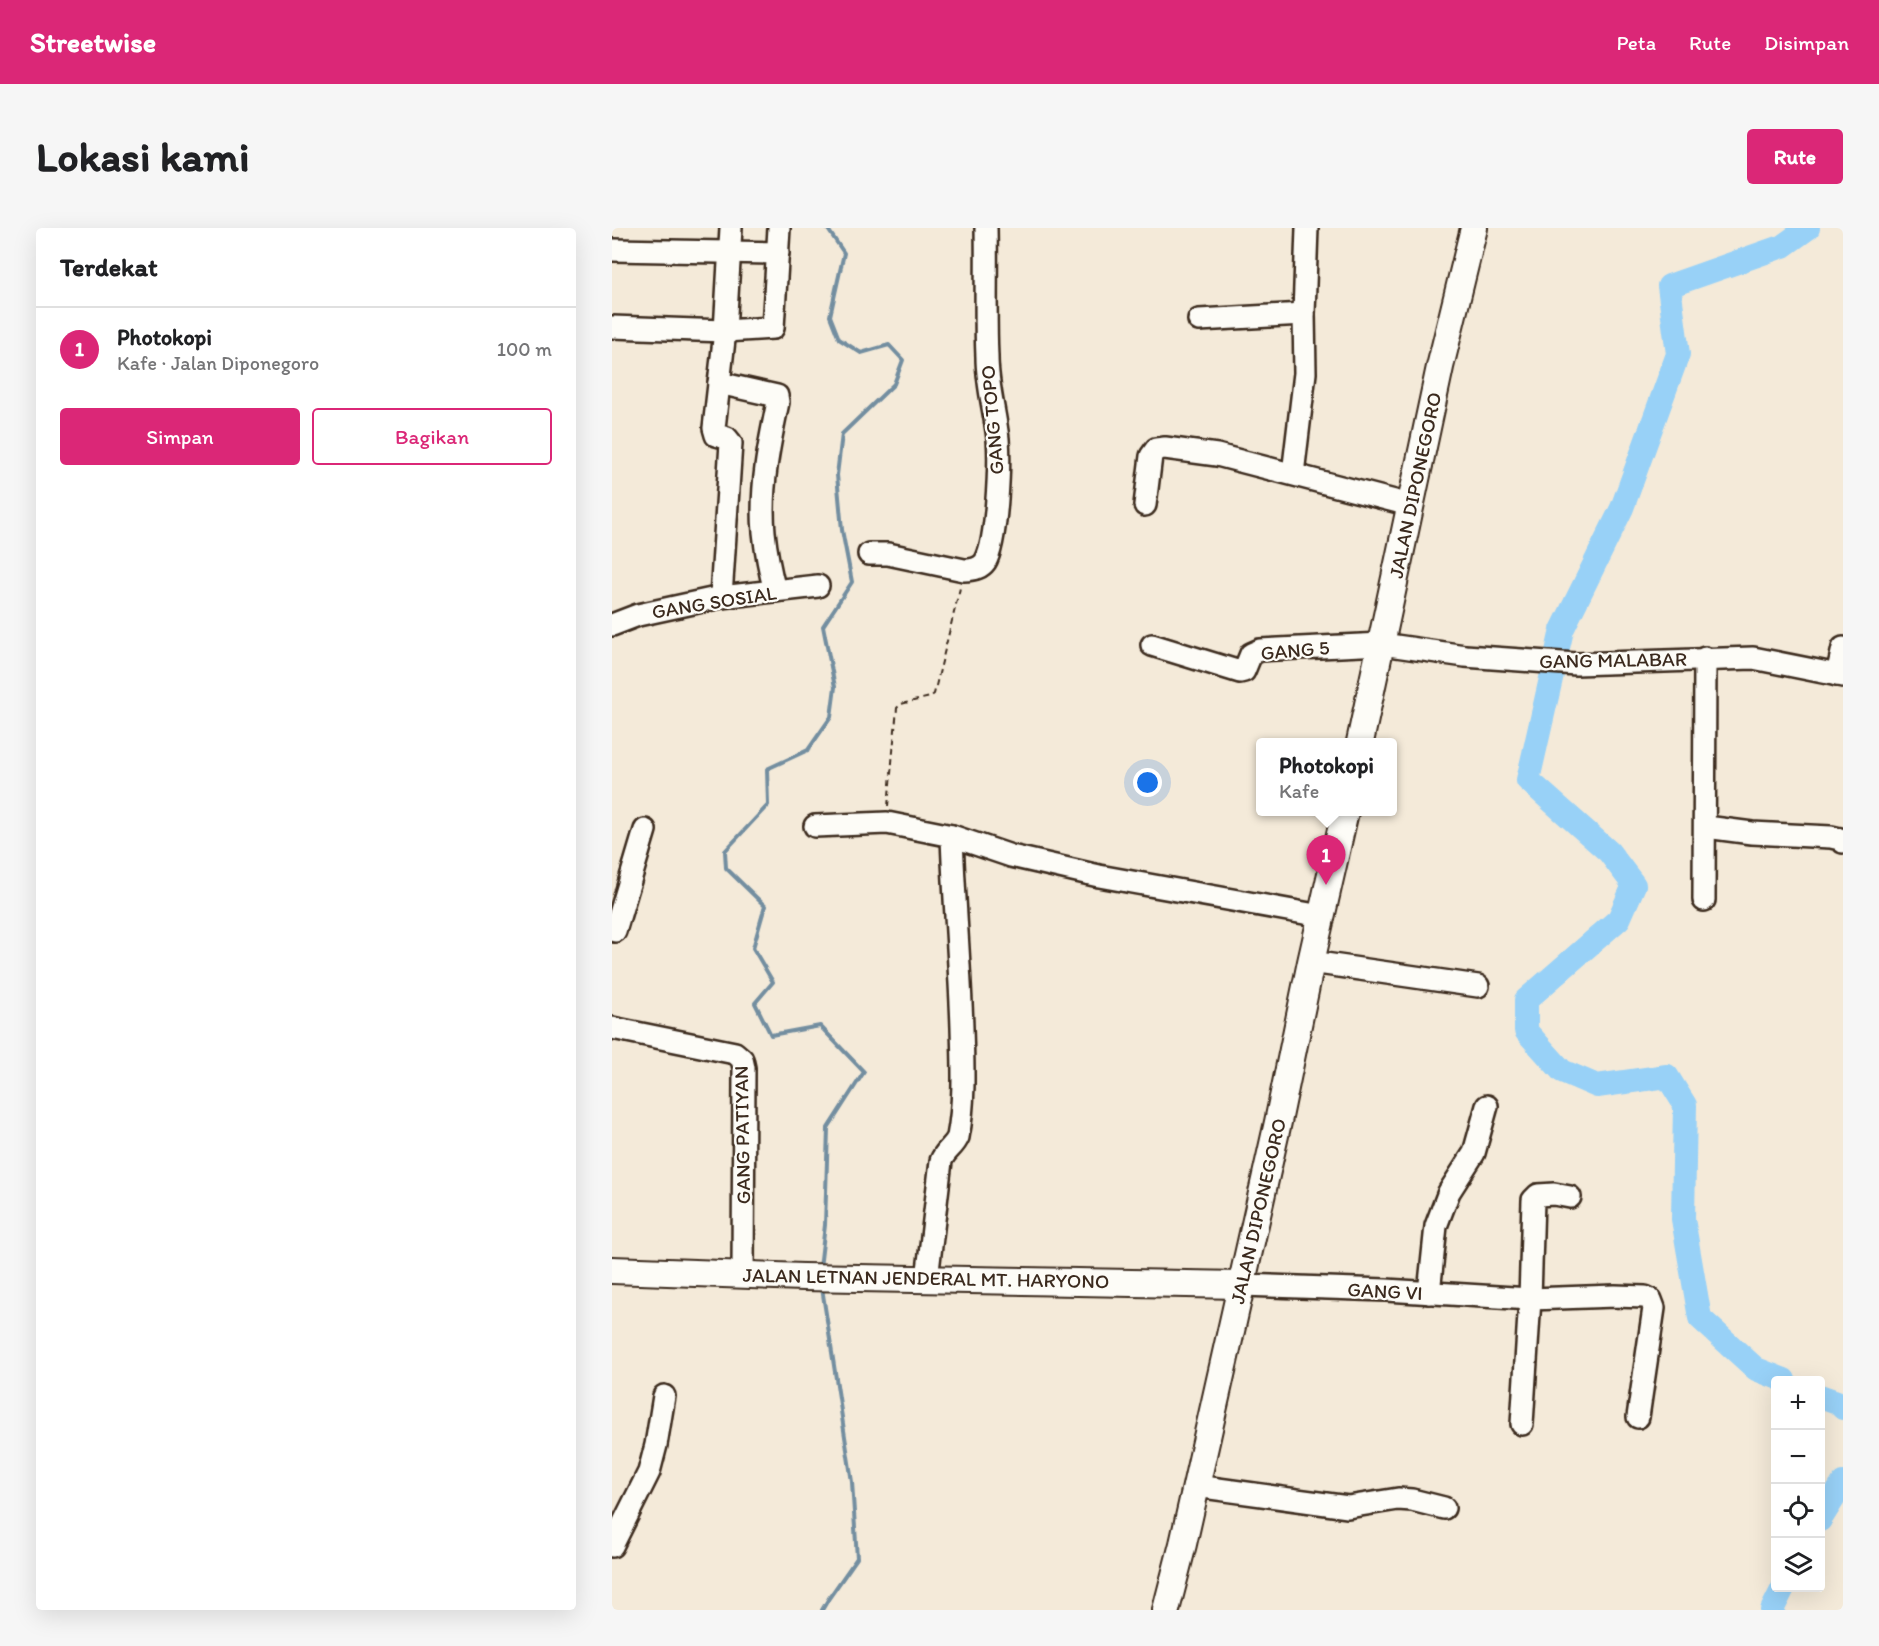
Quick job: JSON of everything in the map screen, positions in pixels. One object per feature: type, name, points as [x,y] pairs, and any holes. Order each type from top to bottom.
[{"type":"main road","name":"JALAN DIPONEGORO","points":[[1361,738],[1440,367],[1473,228]]},
{"type":"main road","name":"JALAN DIPONEGORO","points":[[1166,1610],[1278,1122],[1344,816]]},
{"type":"main road","name":"JALAN LETNAN JENDERAL MT. HARYONO","points":[[612,1270],[802,1277],[1241,1285]]},
{"type":"street","points":[[721,597],[730,443],[727,438],[716,435],[714,428],[725,331],[731,228]]},
{"type":"street","points":[[612,327],[725,331],[774,327],[779,228]]},
{"type":"street","name":"GANG TOPO","points":[[964,570],[976,569],[985,561],[993,531],[996,507],[998,440],[990,398],[987,358],[986,228]]},
{"type":"street","points":[[1293,474],[1305,373],[1306,228]]},
{"type":"street","points":[[612,250],[778,253]]},
{"type":"street","points":[[1199,320],[1304,314]]},
{"type":"street","points":[[719,383],[777,396],[778,402],[767,456],[764,491],[766,553],[775,591]]},
{"type":"street","points":[[1146,506],[1151,456],[1156,449],[1165,448],[1217,455],[1410,505]]},
{"type":"street","points":[[869,554],[888,554],[964,570]]},
{"type":"street","name":"GANG SOSIAL","points":[[612,625],[638,615],[721,597],[818,586]]},
{"type":"street","name":"GANG 5","points":[[1152,645],[1240,672],[1244,671],[1251,654],[1260,650],[1382,644]]},
{"type":"street","name":"GANG MALABAR","points":[[1382,644],[1465,656],[1576,664],[1752,658],[1840,676]]},
{"type":"street","points":[[1840,676],[1843,648]]},
{"type":"street","points":[[1704,900],[1705,658]]},
{"type":"street","points":[[815,826],[887,823],[952,836],[1011,856],[1099,876],[1321,916]]},
{"type":"street","points":[[1706,827],[1752,833],[1831,837],[1843,842]]},
{"type":"street","points":[[615,931],[618,899],[645,830]]},
{"type":"street","points":[[927,1279],[941,1161],[943,1155],[955,1144],[958,1137],[964,1072],[952,836]]},
{"type":"street","points":[[1311,962],[1478,986]]},
{"type":"street","name":"GANG PATIYAN","points":[[612,1028],[735,1053],[742,1059],[744,1068],[743,1275]]},
{"type":"street","points":[[1430,1293],[1436,1226],[1449,1192],[1474,1153],[1487,1106]]},
{"type":"street","points":[[1522,1424],[1530,1299],[1533,1200],[1538,1195],[1554,1194],[1570,1197]]},
{"type":"street","name":"GANG VI","points":[[1241,1285],[1386,1290],[1530,1299],[1644,1297],[1651,1300],[1654,1308],[1638,1417]]},
{"type":"street","points":[[612,1546],[649,1472],[656,1445],[663,1396]]},
{"type":"street","points":[[1196,1486],[1348,1507],[1398,1499],[1444,1508]]},
{"type":"path","points":[[887,823],[897,708],[901,704],[934,694],[964,570]]},
{"type":"waterway","points":[[820,1268],[825,1225],[828,1128],[864,1072],[820,1026],[771,1035],[755,1003],[773,982],[753,948],[765,906],[726,868],[725,851],[768,805],[767,769],[808,750],[831,717],[835,687],[823,626],[852,582],[842,530],[837,475],[842,434],[894,384],[903,360],[889,345],[861,353],[839,339],[830,316],[844,253],[827,228]]},
{"type":"waterway","points":[[1774,1376],[1756,1369],[1700,1318],[1683,1219],[1685,1105],[1667,1076],[1597,1086],[1562,1071],[1526,1031],[1526,1000],[1619,919],[1634,885],[1609,852],[1528,780],[1562,630],[1622,508],[1678,354],[1669,286],[1783,246],[1808,228]]},
{"type":"waterway","points":[[822,1288],[852,1482],[857,1558],[822,1610]]},
{"type":"waterway","points":[[1825,1398],[1837,1402],[1843,1408]]},
{"type":"waterway","points":[[1825,1512],[1843,1483]]},
{"type":"waterway","points":[[1772,1610],[1781,1592]]},
{"type":"place","name":"Photokopi","points":[[1326,885]]}]
